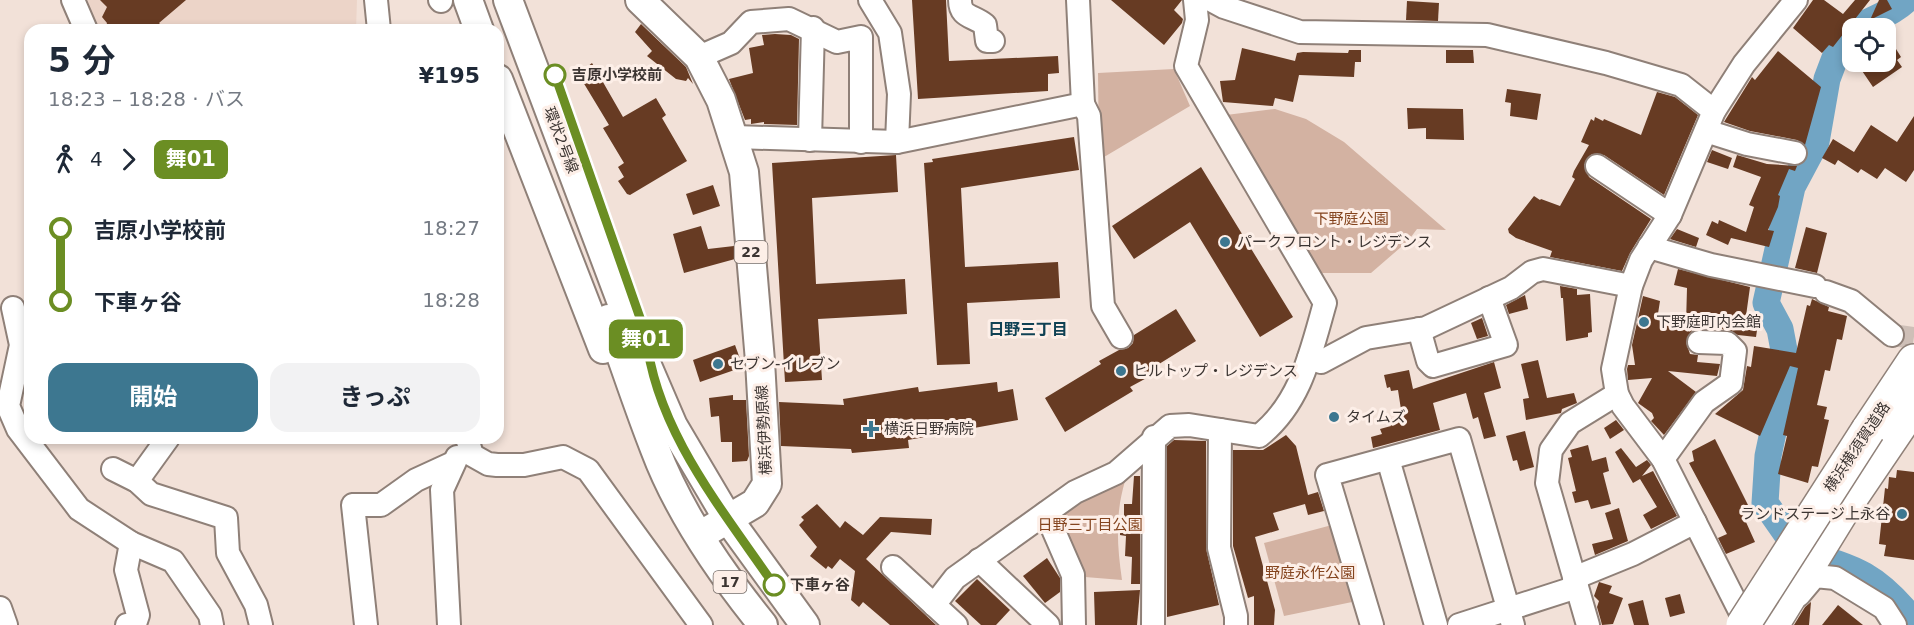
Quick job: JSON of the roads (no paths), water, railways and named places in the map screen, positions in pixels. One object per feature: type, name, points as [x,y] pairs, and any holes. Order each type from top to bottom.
[{"type":"highway","name":"横浜横須賀道路","points":[[1772,625],[1842,511],[1914,361]]},
{"type":"highway","name":"横浜横須賀道路","points":[[1745,625],[1880,434],[1914,405]]},
{"type":"main road","points":[[468,0],[477,24]]},
{"type":"main road","name":"環状2号線","points":[[487,0],[498,24]]},
{"type":"main road","name":"環状2号線","points":[[508,0],[557,158],[654,449],[699,536],[764,625]]},
{"type":"main road","points":[[526,0],[563,96],[646,335],[649,364]]},
{"type":"main road","name":"横浜伊勢原線","points":[[640,0],[699,57],[717,89],[735,137],[746,190],[767,478],[765,489],[755,503],[699,536]]},
{"type":"main road","name":"環状2号線","points":[[504,38],[687,452],[728,519],[804,625]]},
{"type":"main road","points":[[504,95],[567,263],[615,379],[636,427],[654,449]]},
{"type":"street","points":[[74,0],[84,24]]},
{"type":"street","points":[[376,0],[375,12],[378,24]]},
{"type":"street","points":[[870,0],[890,33],[899,94],[897,142]]},
{"type":"street","points":[[960,0],[960,10],[982,22],[985,25],[987,41],[993,41]]},
{"type":"street","points":[[1078,0],[1083,105],[1089,116],[1103,306],[1121,337]]},
{"type":"street","points":[[934,605],[955,578],[1075,492],[1116,472],[1154,437],[1170,426],[1189,425],[1259,436],[1277,422],[1303,376],[1325,303],[1186,66],[1197,20],[1196,0]]},
{"type":"street","points":[[1211,0],[1224,8],[1300,32],[1487,34],[1606,63],[1681,85],[1710,121],[1748,144],[1795,153]]},
{"type":"street","points":[[1745,625],[1663,459],[1623,406],[1617,394],[1612,369],[1631,286],[1641,260],[1670,215],[1710,121],[1744,64],[1796,0]]},
{"type":"street","points":[[699,57],[731,43],[751,22],[789,19],[813,28],[837,42],[861,37],[861,142]]},
{"type":"street","points":[[810,140],[813,28]]},
{"type":"street","points":[[735,137],[897,142],[1083,105]]},
{"type":"street","points":[[1597,166],[1670,215]]},
{"type":"street","points":[[1649,247],[1756,275],[1780,277],[1820,289],[1851,301],[1892,335]]},
{"type":"street","points":[[1309,358],[1321,362],[1366,338],[1419,329],[1511,288],[1532,272],[1543,269],[1631,286]]},
{"type":"street","points":[[1419,329],[1428,362],[1433,366],[1506,345],[1489,298]]},
{"type":"street","points":[[14,309],[21,345],[8,406],[24,437]]},
{"type":"street","points":[[1663,459],[1704,402],[1731,383],[1735,351],[1727,343],[1699,342]]},
{"type":"street","points":[[1588,625],[1547,483],[1551,450],[1570,423],[1617,394]]},
{"type":"street","points":[[1220,430],[1219,548],[1236,616],[1236,625]]},
{"type":"street","points":[[1152,625],[1154,437]]},
{"type":"street","points":[[1372,625],[1327,475],[1459,439],[1510,617]]},
{"type":"street","points":[[30,444],[79,508],[131,543],[173,561],[210,615],[212,625]]},
{"type":"street","points":[[137,481],[164,444]]},
{"type":"street","points":[[449,625],[442,490],[453,463],[465,444]]},
{"type":"street","points":[[468,444],[472,455],[488,464],[524,465],[563,457],[588,470],[692,620]]},
{"type":"street","points":[[1388,459],[1436,625]]},
{"type":"street","points":[[366,625],[353,505],[381,505],[416,480],[453,463]]},
{"type":"street","points":[[113,469],[137,481],[151,494],[226,518],[228,552],[256,605],[261,625]]},
{"type":"street","points":[[1046,513],[1073,575],[1074,625]]},
{"type":"street","points":[[1459,625],[1510,617],[1695,522]]},
{"type":"street","points":[[131,543],[126,570],[138,615],[132,625]]},
{"type":"street","points":[[980,560],[1048,625]]},
{"type":"street","points":[[893,567],[956,625]]},
{"type":"street","points":[[1783,625],[1802,590],[1815,576],[1835,578],[1884,608],[1895,625]]},
{"type":"street","points":[[0,608],[6,625]]},
{"type":"waterway","points":[[1876,18],[1906,0]]},
{"type":"waterway","points":[[1842,45],[1827,79],[1816,142],[1792,187],[1766,303],[1780,329],[1787,366],[1768,456],[1765,503],[1800,553],[1836,563],[1864,576],[1889,594],[1914,622]]},
{"type":"tunnel","points":[[1892,335],[1914,338]]},
{"type":"place","name":"吉原小学校前","points":[[555,75]]},
{"type":"place","name":"パークフロント・レジデンス","points":[[1225,242]]},
{"type":"place","name":"下野庭町内会館","points":[[1644,322]]},
{"type":"place","name":"セブン-イレブン","points":[[718,364]]},
{"type":"place","name":"ヒルトップ・レジデンス","points":[[1121,371]]},
{"type":"place","name":"タイムズ","points":[[1334,417]]},
{"type":"place","name":"横浜日野病院","points":[[871,429]]},
{"type":"place","name":"ランドステージ上永谷","points":[[1902,514]]},
{"type":"place","name":"下車ヶ谷","points":[[774,585]]},
{"type":"district","name":"日野三丁目","points":[[1028,329]]},
{"type":"park label","name":"下野庭公園","points":[[1351,219]]},
{"type":"park label","name":"日野三丁目公園","points":[[1090,525]]},
{"type":"park label","name":"野庭永作公園","points":[[1310,573]]}]
